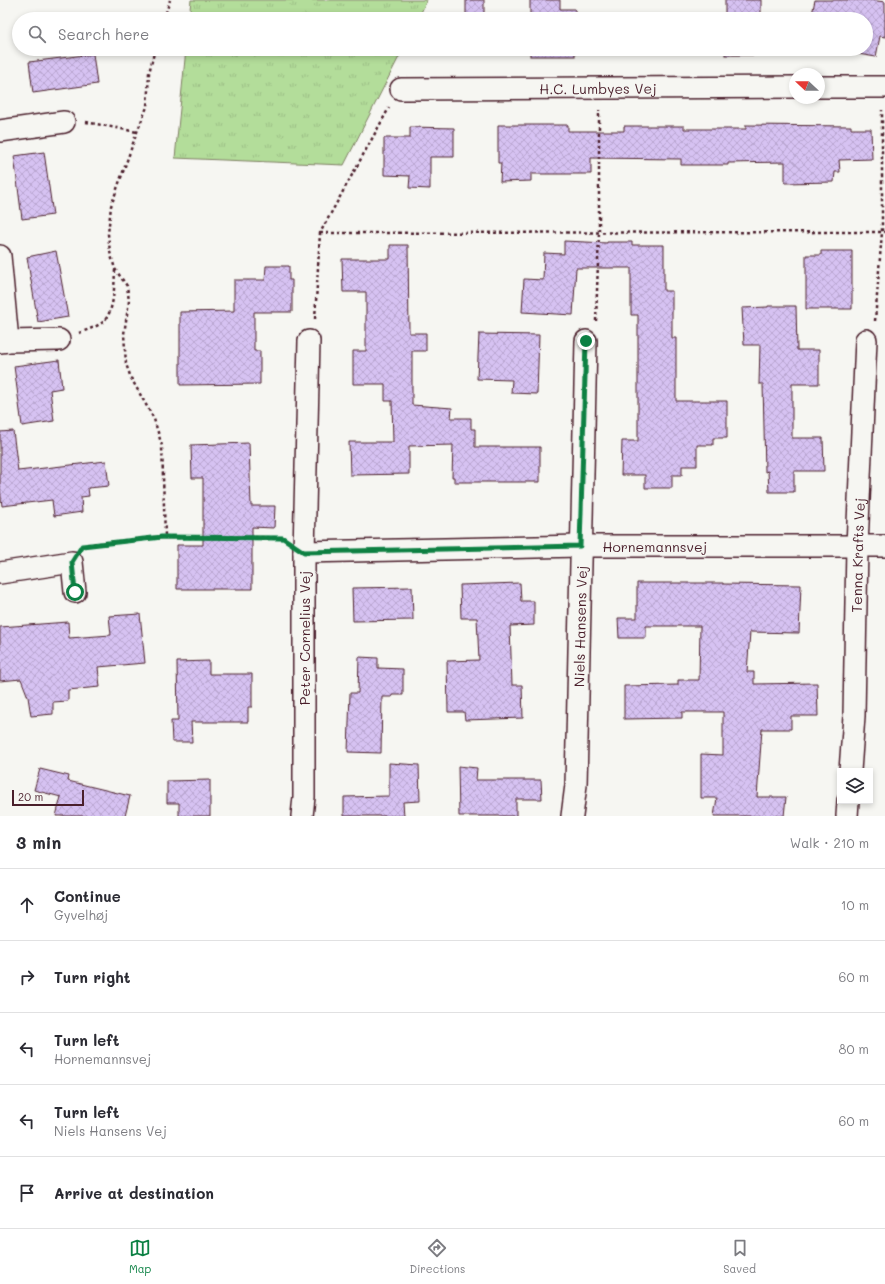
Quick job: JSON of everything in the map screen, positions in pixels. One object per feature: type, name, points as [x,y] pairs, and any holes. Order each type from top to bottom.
[{"type":"street","name":"H.C. Lumbyes Vej","points":[[401,89],[789,87]]},
{"type":"street","points":[[825,87],[884,87]]},
{"type":"street","points":[[0,131],[64,122]]},
{"type":"street","points":[[0,256],[4,342],[59,340]]},
{"type":"street","name":"Tenna Krafts Vej","points":[[850,768],[854,716],[857,546],[866,340]]},
{"type":"street","name":"Peter Cornelius Vej","points":[[302,816],[304,797],[304,552],[309,341]]},
{"type":"street","name":"Niels Hansens Vej","points":[[572,816],[576,784],[580,546],[586,341]]},
{"type":"street","name":"Hornemannsvej","points":[[304,552],[580,546],[885,546]]},
{"type":"street","points":[[0,573],[72,562],[75,592]]},
{"type":"street","points":[[847,816],[848,804]]},
{"type":"path","points":[[166,12],[170,0]]},
{"type":"path","points":[[153,56],[149,73],[146,107],[111,206],[108,234],[110,252],[115,269],[127,286],[129,301],[124,334],[126,364],[130,378],[154,418],[162,446],[165,537]]},
{"type":"path","points":[[866,340],[874,331],[883,232],[884,87]]},
{"type":"path","points":[[586,341],[596,332],[599,232],[600,88]]},
{"type":"path","points":[[309,341],[314,332],[320,233],[386,111],[401,89]]},
{"type":"path","points":[[64,122],[78,120],[136,132]]},
{"type":"path","points":[[320,233],[883,232]]},
{"type":"path","points":[[59,340],[90,329],[103,322],[110,312],[115,269]]},
{"type":"path","points":[[72,562],[82,546],[165,537],[283,538],[304,552]]},
{"type":"green space","points":[[191,0],[427,0],[421,12],[190,12]]},
{"type":"green space","points":[[185,56],[399,56],[344,165],[175,158]]},
{"type":"building","points":[[466,0],[484,0],[484,12],[466,12]]},
{"type":"building","points":[[530,0],[560,0],[560,9],[575,9],[575,12],[530,12]]},
{"type":"building","points":[[725,0],[761,0],[761,12],[725,12]]},
{"type":"building","points":[[815,0],[870,0],[885,2],[885,37],[880,36],[876,57],[870,56],[873,56],[873,12],[812,12]]},
{"type":"building","points":[[77,56],[93,56],[97,84],[33,93],[29,62]]},
{"type":"building","points":[[498,125],[568,125],[568,131],[624,131],[624,126],[684,126],[684,129],[746,129],[746,125],[851,126],[851,129],[871,129],[872,159],[839,160],[840,172],[835,172],[834,182],[785,183],[785,162],[728,163],[728,165],[681,165],[681,159],[591,158],[591,174],[531,174],[531,181],[500,182],[501,163],[498,163]]},
{"type":"building","points":[[410,127],[454,128],[454,157],[430,157],[430,189],[409,188],[410,176],[384,175],[384,138],[410,138]]},
{"type":"building","points":[[44,152],[53,215],[22,219],[14,156]]},
{"type":"building","points":[[564,241],[607,243],[632,242],[632,245],[664,245],[664,291],[672,291],[672,338],[676,338],[676,401],[727,401],[727,438],[713,438],[713,445],[697,445],[697,466],[682,466],[682,475],[672,475],[672,488],[645,488],[645,475],[621,475],[622,441],[638,441],[638,315],[631,315],[631,268],[576,268],[573,315],[522,312],[524,279],[543,280],[544,253],[564,254]]},
{"type":"building","points":[[390,245],[408,245],[409,333],[426,333],[426,351],[412,351],[412,405],[452,408],[451,418],[471,418],[471,429],[475,429],[475,447],[540,447],[540,482],[454,482],[454,477],[452,477],[453,445],[409,446],[409,474],[350,475],[349,442],[393,442],[392,401],[385,401],[385,384],[353,384],[353,351],[366,351],[366,292],[343,292],[342,259],[390,259]]},
{"type":"building","points":[[56,251],[68,317],[38,322],[27,257]]},
{"type":"building","points":[[821,251],[852,251],[852,309],[806,309],[806,255],[821,255]]},
{"type":"building","points":[[266,266],[289,266],[289,280],[292,280],[292,312],[254,312],[254,351],[260,351],[260,384],[180,385],[180,312],[234,311],[234,280],[265,280]]},
{"type":"building","points":[[796,306],[797,350],[819,350],[819,384],[792,384],[792,438],[823,438],[824,471],[794,471],[794,492],[769,492],[768,471],[765,472],[763,384],[759,384],[760,345],[744,345],[742,308]]},
{"type":"building","points":[[479,334],[539,335],[537,394],[511,393],[512,380],[477,379]]},
{"type":"building","points":[[59,360],[62,388],[50,390],[54,421],[22,426],[14,366]]},
{"type":"building","points":[[13,431],[18,471],[106,461],[109,486],[88,488],[89,496],[81,497],[82,512],[54,516],[52,500],[2,506],[0,488],[0,432]]},
{"type":"building","points":[[249,443],[251,506],[275,506],[274,528],[252,527],[252,589],[177,589],[177,545],[203,545],[203,478],[192,478],[191,445]]},
{"type":"building","points":[[520,583],[521,601],[534,601],[534,625],[510,626],[512,685],[522,685],[523,718],[465,720],[464,712],[448,712],[447,661],[479,660],[477,618],[461,618],[460,585]]},
{"type":"building","points":[[637,583],[801,585],[799,633],[750,632],[747,672],[754,672],[754,684],[817,683],[818,716],[791,716],[791,729],[762,729],[757,797],[786,797],[784,816],[714,816],[717,798],[701,798],[701,754],[723,755],[723,712],[682,712],[682,718],[624,719],[624,686],[678,685],[678,680],[699,680],[700,626],[646,626],[646,638],[619,638],[618,618],[637,618]]},
{"type":"building","points":[[412,587],[413,620],[353,621],[352,588]]},
{"type":"building","points":[[140,614],[145,663],[98,667],[100,687],[68,690],[68,701],[53,702],[53,714],[31,716],[28,697],[21,679],[0,681],[0,627],[68,622],[69,638],[111,635],[109,616]]},
{"type":"building","points":[[359,657],[378,658],[378,668],[403,669],[403,695],[382,697],[381,753],[348,752],[350,693],[358,693]]},
{"type":"building","points":[[209,661],[209,674],[252,674],[252,707],[248,707],[248,722],[191,722],[192,742],[172,742],[171,721],[178,721],[177,662]]},
{"type":"building","points":[[389,763],[419,765],[420,801],[403,802],[404,816],[344,816],[344,797],[389,796]]},
{"type":"building","points":[[458,766],[477,768],[476,780],[541,780],[542,799],[516,799],[516,816],[459,816]]},
{"type":"building","points":[[40,769],[69,776],[68,781],[130,796],[125,816],[56,816],[61,797],[34,790]]},
{"type":"building","points":[[210,780],[210,816],[179,816],[179,803],[167,803],[167,781]]},
{"type":"route","points":[[75,592],[72,562],[82,546],[162,537],[283,538],[304,552],[580,546],[586,341]]}]
